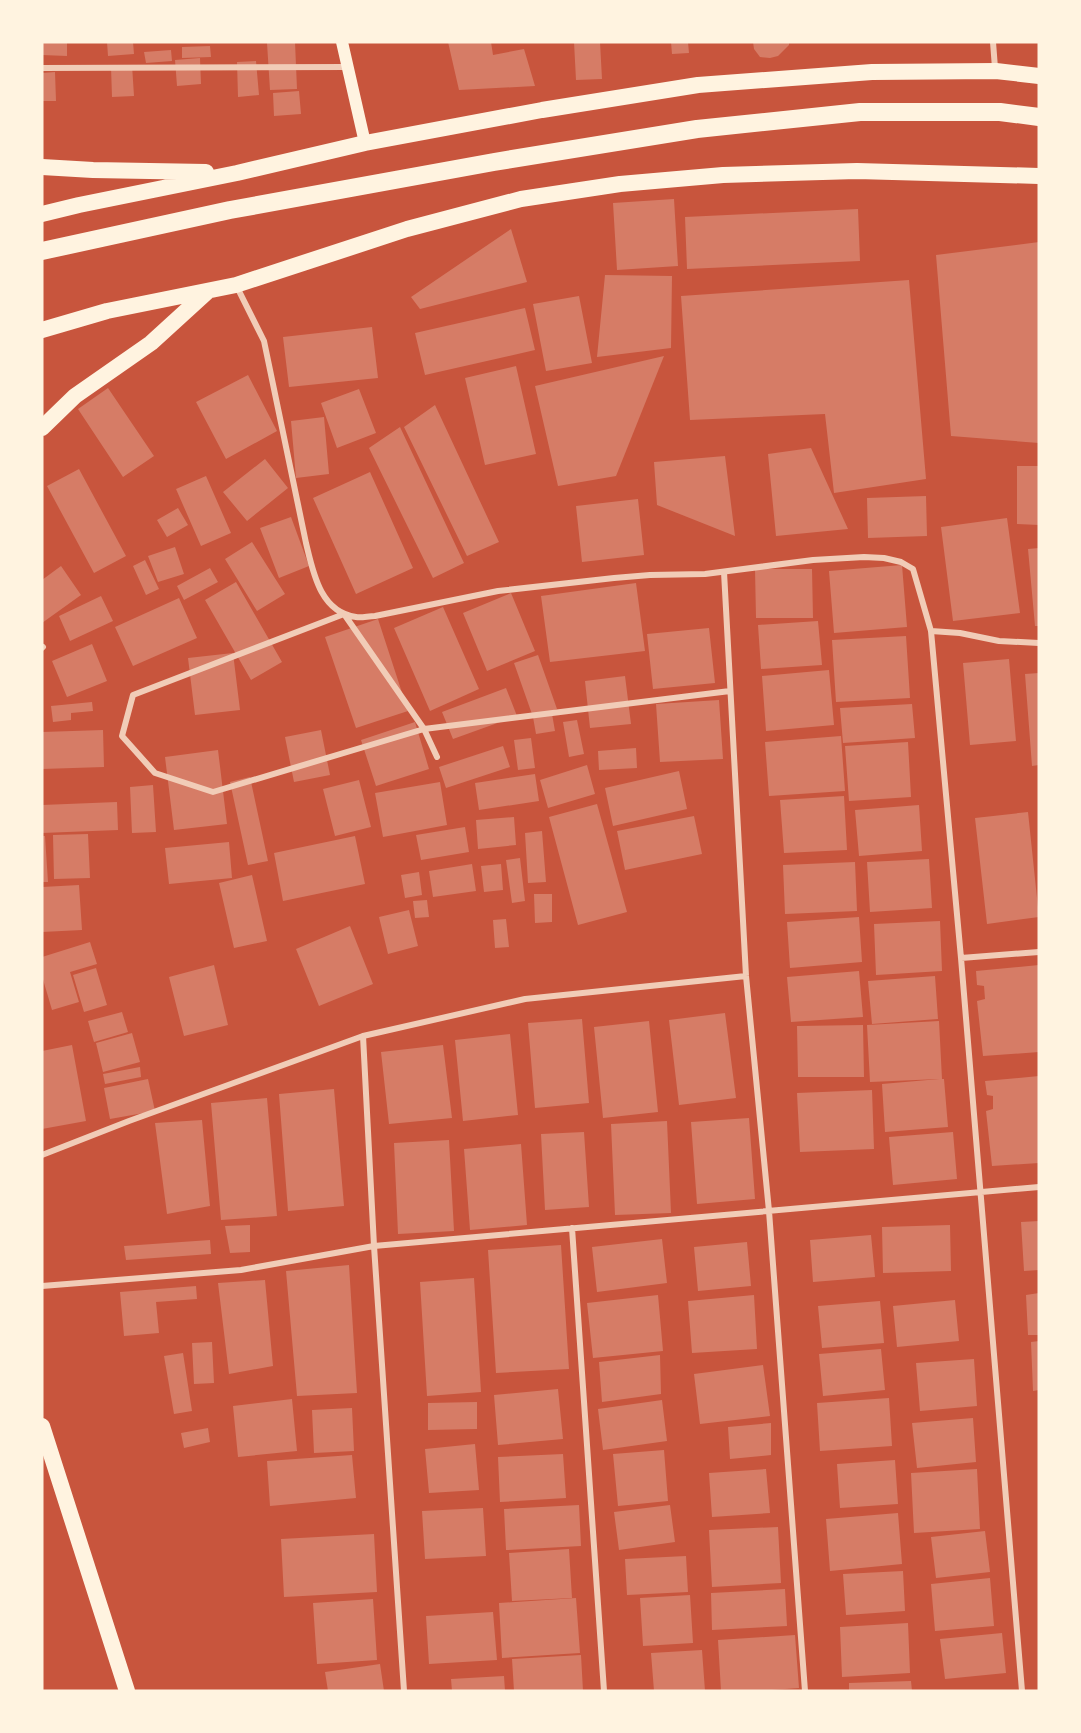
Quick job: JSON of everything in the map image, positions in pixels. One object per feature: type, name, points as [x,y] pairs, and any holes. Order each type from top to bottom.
[{"type":"highway","points":[[42,214],[365,143],[542,110],[698,85],[872,72],[996,71],[1039,76]]},
{"type":"highway","points":[[42,251],[230,210],[494,162],[697,129],[860,112],[1000,111],[1039,117]]},
{"type":"highway","points":[[42,167],[93,171],[237,172]]},
{"type":"highway","points":[[42,330],[107,311],[236,285],[407,229],[522,199],[620,184],[723,175],[856,171],[1039,176]]},
{"type":"highway","points":[[42,428],[75,396],[151,343],[208,291]]},
{"type":"highway","points":[[42,1426],[127,1691]]},
{"type":"main road","points":[[342,42],[365,143]]},
{"type":"street","points":[[993,42],[996,71]]},
{"type":"street","points":[[42,68],[348,67]]},
{"type":"street","points":[[236,285],[264,341],[314,575],[326,601],[344,614],[424,729],[437,757]]},
{"type":"street","points":[[730,691],[424,729],[213,792],[155,773],[122,736],[133,695],[344,614],[357,617],[375,616],[498,591],[614,578],[724,572],[813,560],[884,558],[901,562],[913,569],[931,632],[962,958],[1022,1691]]},
{"type":"street","points":[[724,572],[746,976],[769,1211],[805,1691]]},
{"type":"street","points":[[931,632],[960,633],[999,641],[1039,643]]},
{"type":"street","points":[[962,958],[1039,952]]},
{"type":"street","points":[[42,1155],[363,1036],[525,999],[746,976]]},
{"type":"street","points":[[363,1036],[374,1246],[404,1691]]},
{"type":"street","points":[[42,1286],[241,1270],[374,1246],[1039,1187]]},
{"type":"street","points":[[572,1228],[604,1691]]},
{"type":"building","points":[[42,42],[67,42],[67,56],[42,55]]},
{"type":"building","points":[[107,42],[133,42],[134,54],[108,56]]},
{"type":"building","points":[[295,42],[297,89],[270,90],[267,43]]},
{"type":"building","points":[[448,42],[491,42],[493,55],[524,49],[535,86],[459,90]]},
{"type":"building","points":[[574,42],[600,42],[602,79],[576,80]]},
{"type":"building","points":[[671,42],[688,42],[689,53],[672,54]]},
{"type":"building","points":[[753,42],[789,42],[789,45],[778,56],[770,58],[760,57],[754,49]]},
{"type":"building","points":[[210,46],[211,57],[182,58],[182,47]]},
{"type":"building","points":[[171,50],[172,61],[146,63],[144,52]]},
{"type":"building","points":[[200,58],[201,84],[177,86],[175,60]]},
{"type":"building","points":[[256,61],[259,95],[238,97],[237,62]]},
{"type":"building","points":[[132,65],[134,96],[112,97],[111,67]]},
{"type":"building","points":[[55,72],[56,101],[42,101],[42,73]]},
{"type":"building","points":[[299,91],[301,114],[274,116],[273,93]]},
{"type":"building","points":[[674,199],[678,266],[617,270],[613,203]]},
{"type":"building","points":[[858,209],[860,261],[687,269],[685,217]]},
{"type":"building","points":[[511,229],[527,282],[420,309],[411,297]]},
{"type":"building","points":[[1039,242],[1039,443],[951,436],[936,255]]},
{"type":"building","points":[[605,275],[672,276],[671,348],[597,357]]},
{"type":"building","points":[[909,280],[926,479],[834,493],[825,414],[690,420],[681,296]]},
{"type":"building","points":[[579,296],[592,363],[546,371],[533,304]]},
{"type":"building","points":[[525,308],[535,350],[425,375],[415,333]]},
{"type":"building","points":[[372,327],[378,378],[289,387],[283,337]]},
{"type":"building","points":[[664,356],[616,476],[558,486],[535,386]]},
{"type":"building","points":[[516,366],[536,454],[485,465],[465,378]]},
{"type":"building","points":[[248,375],[277,431],[226,459],[196,402]]},
{"type":"building","points":[[108,388],[154,456],[123,477],[78,409]]},
{"type":"building","points":[[359,389],[376,433],[337,448],[321,403]]},
{"type":"building","points":[[435,405],[499,542],[467,556],[404,427]]},
{"type":"building","points":[[324,417],[329,474],[296,478],[291,421]]},
{"type":"building","points":[[400,427],[464,563],[433,578],[369,448]]},
{"type":"building","points":[[811,448],[848,529],[776,536],[768,454]]},
{"type":"building","points":[[725,456],[735,536],[657,505],[654,462]]},
{"type":"building","points":[[265,459],[288,488],[247,521],[223,492]]},
{"type":"building","points":[[1017,466],[1039,466],[1039,525],[1017,524]]},
{"type":"building","points":[[79,469],[126,556],[94,573],[47,486]]},
{"type":"building","points":[[370,472],[413,568],[356,594],[313,498]]},
{"type":"building","points":[[206,476],[231,533],[201,546],[176,489]]},
{"type":"building","points":[[926,496],[927,536],[868,538],[867,498]]},
{"type":"building","points":[[638,499],[644,555],[582,562],[576,506]]},
{"type":"building","points":[[178,508],[188,525],[167,537],[157,520]]},
{"type":"building","points":[[291,517],[309,566],[279,578],[260,528]]},
{"type":"building","points":[[1007,518],[1020,613],[953,621],[941,527]]},
{"type":"building","points":[[252,542],[285,594],[257,611],[225,559]]},
{"type":"building","points":[[175,547],[184,574],[158,582],[148,556]]},
{"type":"building","points":[[1039,548],[1039,626],[1035,626],[1028,549]]},
{"type":"building","points":[[145,560],[159,589],[146,595],[133,566]]},
{"type":"building","points":[[902,565],[907,627],[834,633],[829,571]]},
{"type":"building","points":[[61,566],[81,595],[42,623],[42,580]]},
{"type":"building","points":[[210,568],[218,582],[184,600],[177,586]]},
{"type":"building","points":[[755,569],[812,569],[813,618],[756,618]]},
{"type":"building","points":[[236,582],[282,662],[251,680],[205,600]]},
{"type":"building","points":[[636,583],[645,651],[550,662],[541,596]]},
{"type":"building","points":[[511,593],[535,651],[487,671],[463,613]]},
{"type":"building","points":[[101,596],[113,621],[70,641],[59,616]]},
{"type":"building","points":[[179,598],[197,638],[133,666],[115,627]]},
{"type":"building","points":[[443,607],[479,689],[430,711],[394,628]]},
{"type":"building","points":[[378,619],[408,711],[356,728],[325,637]]},
{"type":"building","points":[[818,621],[822,665],[761,669],[758,625]]},
{"type":"building","points":[[709,628],[715,683],[653,689],[647,634]]},
{"type":"building","points":[[906,636],[910,698],[836,702],[832,640]]},
{"type":"building","points":[[92,644],[107,681],[67,697],[52,661]]},
{"type":"building","points":[[233,653],[240,710],[195,715],[188,658]]},
{"type":"building","points":[[538,655],[557,709],[533,717],[514,663]]},
{"type":"building","points":[[1009,659],[1016,741],[970,745],[963,663]]},
{"type":"building","points":[[829,670],[834,725],[766,731],[762,676]]},
{"type":"building","points":[[1039,673],[1039,765],[1032,766],[1025,674]]},
{"type":"building","points":[[625,676],[631,724],[590,728],[585,681]]},
{"type":"building","points":[[506,688],[517,716],[453,739],[442,712]]},
{"type":"building","points":[[719,700],[723,759],[660,762],[656,704]]},
{"type":"building","points":[[92,702],[93,711],[71,713],[71,720],[53,722],[51,706]]},
{"type":"building","points":[[912,704],[915,738],[843,743],[840,708]]},
{"type":"building","points":[[552,714],[555,731],[536,734],[533,717]]},
{"type":"building","points":[[577,720],[584,754],[569,757],[563,722]]},
{"type":"building","points":[[415,722],[429,769],[376,786],[361,740]]},
{"type":"building","points":[[103,730],[104,767],[42,769],[42,732]]},
{"type":"building","points":[[321,730],[330,775],[294,782],[285,737]]},
{"type":"building","points":[[841,736],[845,791],[769,796],[765,742]]},
{"type":"building","points":[[531,738],[535,768],[518,770],[514,740]]},
{"type":"building","points":[[908,742],[911,797],[849,801],[845,746]]},
{"type":"building","points":[[503,746],[510,767],[446,788],[439,767]]},
{"type":"building","points":[[636,748],[637,768],[599,770],[598,751]]},
{"type":"building","points":[[218,750],[227,824],[174,830],[165,757]]},
{"type":"building","points":[[587,765],[595,794],[548,808],[540,780]]},
{"type":"building","points":[[679,771],[687,809],[613,826],[605,788]]},
{"type":"building","points":[[535,774],[539,801],[479,810],[475,783]]},
{"type":"building","points":[[250,777],[268,861],[248,865],[230,782]]},
{"type":"building","points":[[359,780],[371,827],[335,836],[323,789]]},
{"type":"building","points":[[440,782],[447,825],[383,837],[375,793]]},
{"type":"building","points":[[153,785],[156,832],[132,833],[130,787]]},
{"type":"building","points":[[844,796],[847,850],[784,853],[780,800]]},
{"type":"building","points":[[117,802],[118,830],[42,833],[42,805]]},
{"type":"building","points":[[597,804],[627,912],[578,925],[549,817]]},
{"type":"building","points":[[919,805],[922,851],[859,856],[855,810]]},
{"type":"building","points":[[1028,812],[1039,917],[987,924],[975,818]]},
{"type":"building","points":[[694,816],[702,854],[625,870],[617,831]]},
{"type":"building","points":[[514,817],[516,845],[478,849],[476,820]]},
{"type":"building","points":[[465,827],[469,852],[421,860],[416,835]]},
{"type":"building","points":[[542,831],[546,882],[528,883],[525,833]]},
{"type":"building","points":[[88,834],[90,878],[54,879],[53,835]]},
{"type":"building","points":[[42,836],[45,836],[48,882],[42,882]]},
{"type":"building","points":[[355,836],[365,884],[283,901],[274,853]]},
{"type":"building","points":[[229,842],[232,878],[169,884],[165,848]]},
{"type":"building","points":[[520,858],[525,901],[512,903],[506,860]]},
{"type":"building","points":[[929,859],[932,908],[870,912],[867,862]]},
{"type":"building","points":[[855,862],[857,911],[785,914],[783,865]]},
{"type":"building","points":[[472,864],[476,891],[433,897],[429,871]]},
{"type":"building","points":[[501,864],[503,890],[484,892],[481,866]]},
{"type":"building","points":[[419,872],[422,895],[405,898],[401,875]]},
{"type":"building","points":[[252,875],[267,941],[234,948],[219,883]]},
{"type":"building","points":[[79,885],[82,930],[42,932],[42,887]]},
{"type":"building","points":[[534,894],[552,894],[552,922],[535,923]]},
{"type":"building","points":[[427,900],[429,917],[415,918],[413,901]]},
{"type":"building","points":[[409,910],[418,946],[388,954],[379,917]]},
{"type":"building","points":[[859,917],[862,962],[790,968],[787,922]]},
{"type":"building","points":[[506,919],[509,947],[495,948],[493,920]]},
{"type":"building","points":[[940,921],[942,971],[876,975],[874,924]]},
{"type":"building","points":[[350,926],[373,984],[319,1006],[296,949]]},
{"type":"building","points":[[90,942],[97,964],[70,972],[79,1002],[52,1010],[42,976],[42,957]]},
{"type":"building","points":[[214,965],[228,1025],[184,1036],[169,977]]},
{"type":"building","points":[[1039,965],[1039,1052],[983,1056],[977,1001],[985,999],[984,986],[977,985],[976,971]]},
{"type":"building","points":[[96,968],[107,1005],[84,1012],[73,975]]},
{"type":"building","points":[[859,971],[863,1017],[791,1022],[787,977]]},
{"type":"building","points":[[935,976],[938,1019],[872,1024],[868,981]]},
{"type":"building","points":[[122,1012],[128,1032],[94,1042],[88,1021]]},
{"type":"building","points":[[725,1013],[736,1098],[679,1105],[669,1020]]},
{"type":"building","points":[[582,1019],[589,1103],[535,1108],[528,1023]]},
{"type":"building","points":[[649,1021],[658,1112],[603,1118],[594,1027]]},
{"type":"building","points":[[939,1021],[942,1079],[944,1079],[948,1127],[885,1132],[882,1084],[939,1079],[870,1082],[867,1025]]},
{"type":"building","points":[[863,1025],[864,1077],[798,1077],[797,1026]]},
{"type":"building","points":[[132,1033],[140,1062],[103,1072],[96,1043]]},
{"type":"building","points":[[510,1034],[518,1115],[463,1121],[455,1040]]},
{"type":"building","points":[[72,1045],[86,1121],[42,1129],[42,1051]]},
{"type":"building","points":[[443,1045],[452,1118],[389,1124],[381,1052]]},
{"type":"building","points":[[140,1067],[141,1077],[105,1084],[103,1074]]},
{"type":"building","points":[[1039,1076],[1039,1163],[992,1166],[986,1111],[993,1109],[993,1096],[987,1095],[985,1081]]},
{"type":"building","points":[[148,1079],[155,1111],[110,1119],[104,1088]]},
{"type":"building","points":[[334,1089],[344,1206],[288,1211],[279,1094]]},
{"type":"building","points":[[872,1090],[874,1149],[800,1152],[797,1093]]},
{"type":"building","points":[[267,1098],[277,1216],[221,1220],[211,1103]]},
{"type":"building","points":[[749,1118],[755,1199],[697,1204],[691,1122]]},
{"type":"building","points":[[202,1120],[210,1206],[167,1214],[155,1123]]},
{"type":"building","points":[[667,1121],[671,1213],[615,1215],[611,1124]]},
{"type":"building","points":[[584,1132],[589,1207],[545,1210],[541,1134]]},
{"type":"building","points":[[953,1132],[957,1179],[893,1185],[889,1137]]},
{"type":"building","points":[[449,1140],[454,1231],[398,1234],[394,1143]]},
{"type":"building","points":[[521,1144],[527,1225],[470,1230],[464,1149]]},
{"type":"building","points":[[1039,1221],[1039,1270],[1024,1271],[1021,1222]]},
{"type":"building","points":[[250,1225],[250,1252],[230,1253],[225,1226]]},
{"type":"building","points":[[950,1225],[951,1271],[883,1273],[882,1227]]},
{"type":"building","points":[[871,1235],[875,1277],[813,1282],[810,1240]]},
{"type":"building","points":[[662,1239],[667,1283],[597,1292],[592,1247]]},
{"type":"building","points":[[210,1240],[211,1254],[126,1260],[124,1246]]},
{"type":"building","points":[[747,1242],[751,1286],[698,1291],[694,1247]]},
{"type":"building","points":[[561,1245],[569,1369],[496,1373],[488,1250]]},
{"type":"building","points":[[349,1265],[357,1393],[297,1396],[286,1271]]},
{"type":"building","points":[[474,1278],[481,1392],[427,1396],[420,1282]]},
{"type":"building","points":[[265,1280],[273,1366],[229,1374],[218,1283]]},
{"type":"building","points":[[196,1286],[197,1299],[156,1302],[159,1333],[124,1336],[120,1292]]},
{"type":"building","points":[[1039,1293],[1039,1335],[1028,1335],[1026,1295]]},
{"type":"building","points":[[658,1295],[663,1351],[593,1358],[587,1303]]},
{"type":"building","points":[[754,1295],[757,1349],[692,1353],[688,1301]]},
{"type":"building","points":[[955,1300],[959,1341],[897,1347],[893,1306]]},
{"type":"building","points":[[880,1301],[884,1343],[822,1348],[818,1306]]},
{"type":"building","points":[[1039,1341],[1039,1390],[1033,1391],[1031,1342]]},
{"type":"building","points":[[212,1342],[214,1383],[194,1384],[192,1343]]},
{"type":"building","points":[[881,1349],[885,1390],[823,1396],[819,1354]]},
{"type":"building","points":[[183,1353],[192,1411],[174,1414],[164,1356]]},
{"type":"building","points":[[660,1355],[661,1394],[602,1402],[599,1362]]},
{"type":"building","points":[[974,1359],[977,1406],[920,1411],[916,1363]]},
{"type":"building","points":[[763,1365],[770,1416],[700,1424],[694,1374]]},
{"type":"building","points":[[558,1389],[563,1439],[498,1445],[494,1395]]},
{"type":"building","points":[[889,1398],[892,1446],[820,1451],[817,1403]]},
{"type":"building","points":[[292,1399],[297,1451],[238,1457],[233,1406]]},
{"type":"building","points":[[662,1400],[667,1441],[603,1450],[598,1409]]},
{"type":"building","points":[[477,1402],[477,1429],[428,1430],[428,1403]]},
{"type":"building","points":[[352,1408],[354,1451],[314,1453],[312,1410]]},
{"type":"building","points":[[973,1418],[976,1462],[917,1468],[912,1423]]},
{"type":"building","points":[[771,1423],[771,1455],[730,1459],[728,1427]]},
{"type":"building","points":[[208,1428],[210,1442],[184,1448],[181,1433]]},
{"type":"building","points":[[475,1444],[479,1490],[429,1493],[425,1449]]},
{"type":"building","points":[[664,1450],[668,1501],[618,1506],[613,1454]]},
{"type":"building","points":[[563,1454],[566,1498],[500,1502],[498,1457]]},
{"type":"building","points":[[352,1455],[356,1498],[270,1506],[267,1461]]},
{"type":"building","points":[[895,1460],[898,1504],[840,1508],[837,1464]]},
{"type":"building","points":[[766,1469],[770,1513],[712,1517],[709,1473]]},
{"type":"building","points":[[977,1469],[980,1529],[914,1533],[911,1473]]},
{"type":"building","points":[[579,1505],[581,1546],[506,1550],[504,1509]]},
{"type":"building","points":[[670,1505],[675,1542],[619,1550],[614,1512]]},
{"type":"building","points":[[483,1508],[486,1556],[425,1559],[422,1511]]},
{"type":"building","points":[[898,1513],[902,1564],[830,1571],[826,1519]]},
{"type":"building","points":[[778,1527],[781,1583],[712,1587],[709,1530]]},
{"type":"building","points":[[985,1531],[990,1572],[936,1578],[931,1537]]},
{"type":"building","points":[[374,1534],[377,1592],[284,1597],[281,1539]]},
{"type":"building","points":[[569,1549],[572,1598],[512,1601],[509,1553]]},
{"type":"building","points":[[686,1556],[688,1592],[627,1595],[625,1559]]},
{"type":"building","points":[[903,1571],[905,1611],[846,1615],[843,1574]]},
{"type":"building","points":[[990,1578],[994,1626],[935,1631],[931,1584]]},
{"type":"building","points":[[785,1589],[787,1626],[712,1630],[711,1593]]},
{"type":"building","points":[[690,1595],[693,1643],[643,1646],[640,1598]]},
{"type":"building","points":[[576,1598],[580,1653],[502,1658],[499,1603]]},
{"type":"building","points":[[373,1599],[377,1660],[317,1664],[313,1603]]},
{"type":"building","points":[[493,1612],[497,1660],[429,1664],[426,1616]]},
{"type":"building","points":[[908,1623],[910,1673],[842,1677],[840,1627]]},
{"type":"building","points":[[1002,1633],[1006,1673],[945,1679],[940,1639]]},
{"type":"building","points":[[795,1635],[799,1688],[721,1691],[718,1640]]},
{"type":"building","points":[[702,1650],[705,1691],[654,1691],[651,1653]]},
{"type":"building","points":[[581,1655],[583,1691],[514,1691],[512,1659]]},
{"type":"building","points":[[380,1664],[384,1691],[328,1691],[325,1672]]},
{"type":"building","points":[[504,1676],[505,1691],[452,1691],[451,1679]]},
{"type":"building","points":[[911,1681],[912,1691],[849,1691],[849,1683]]}]
